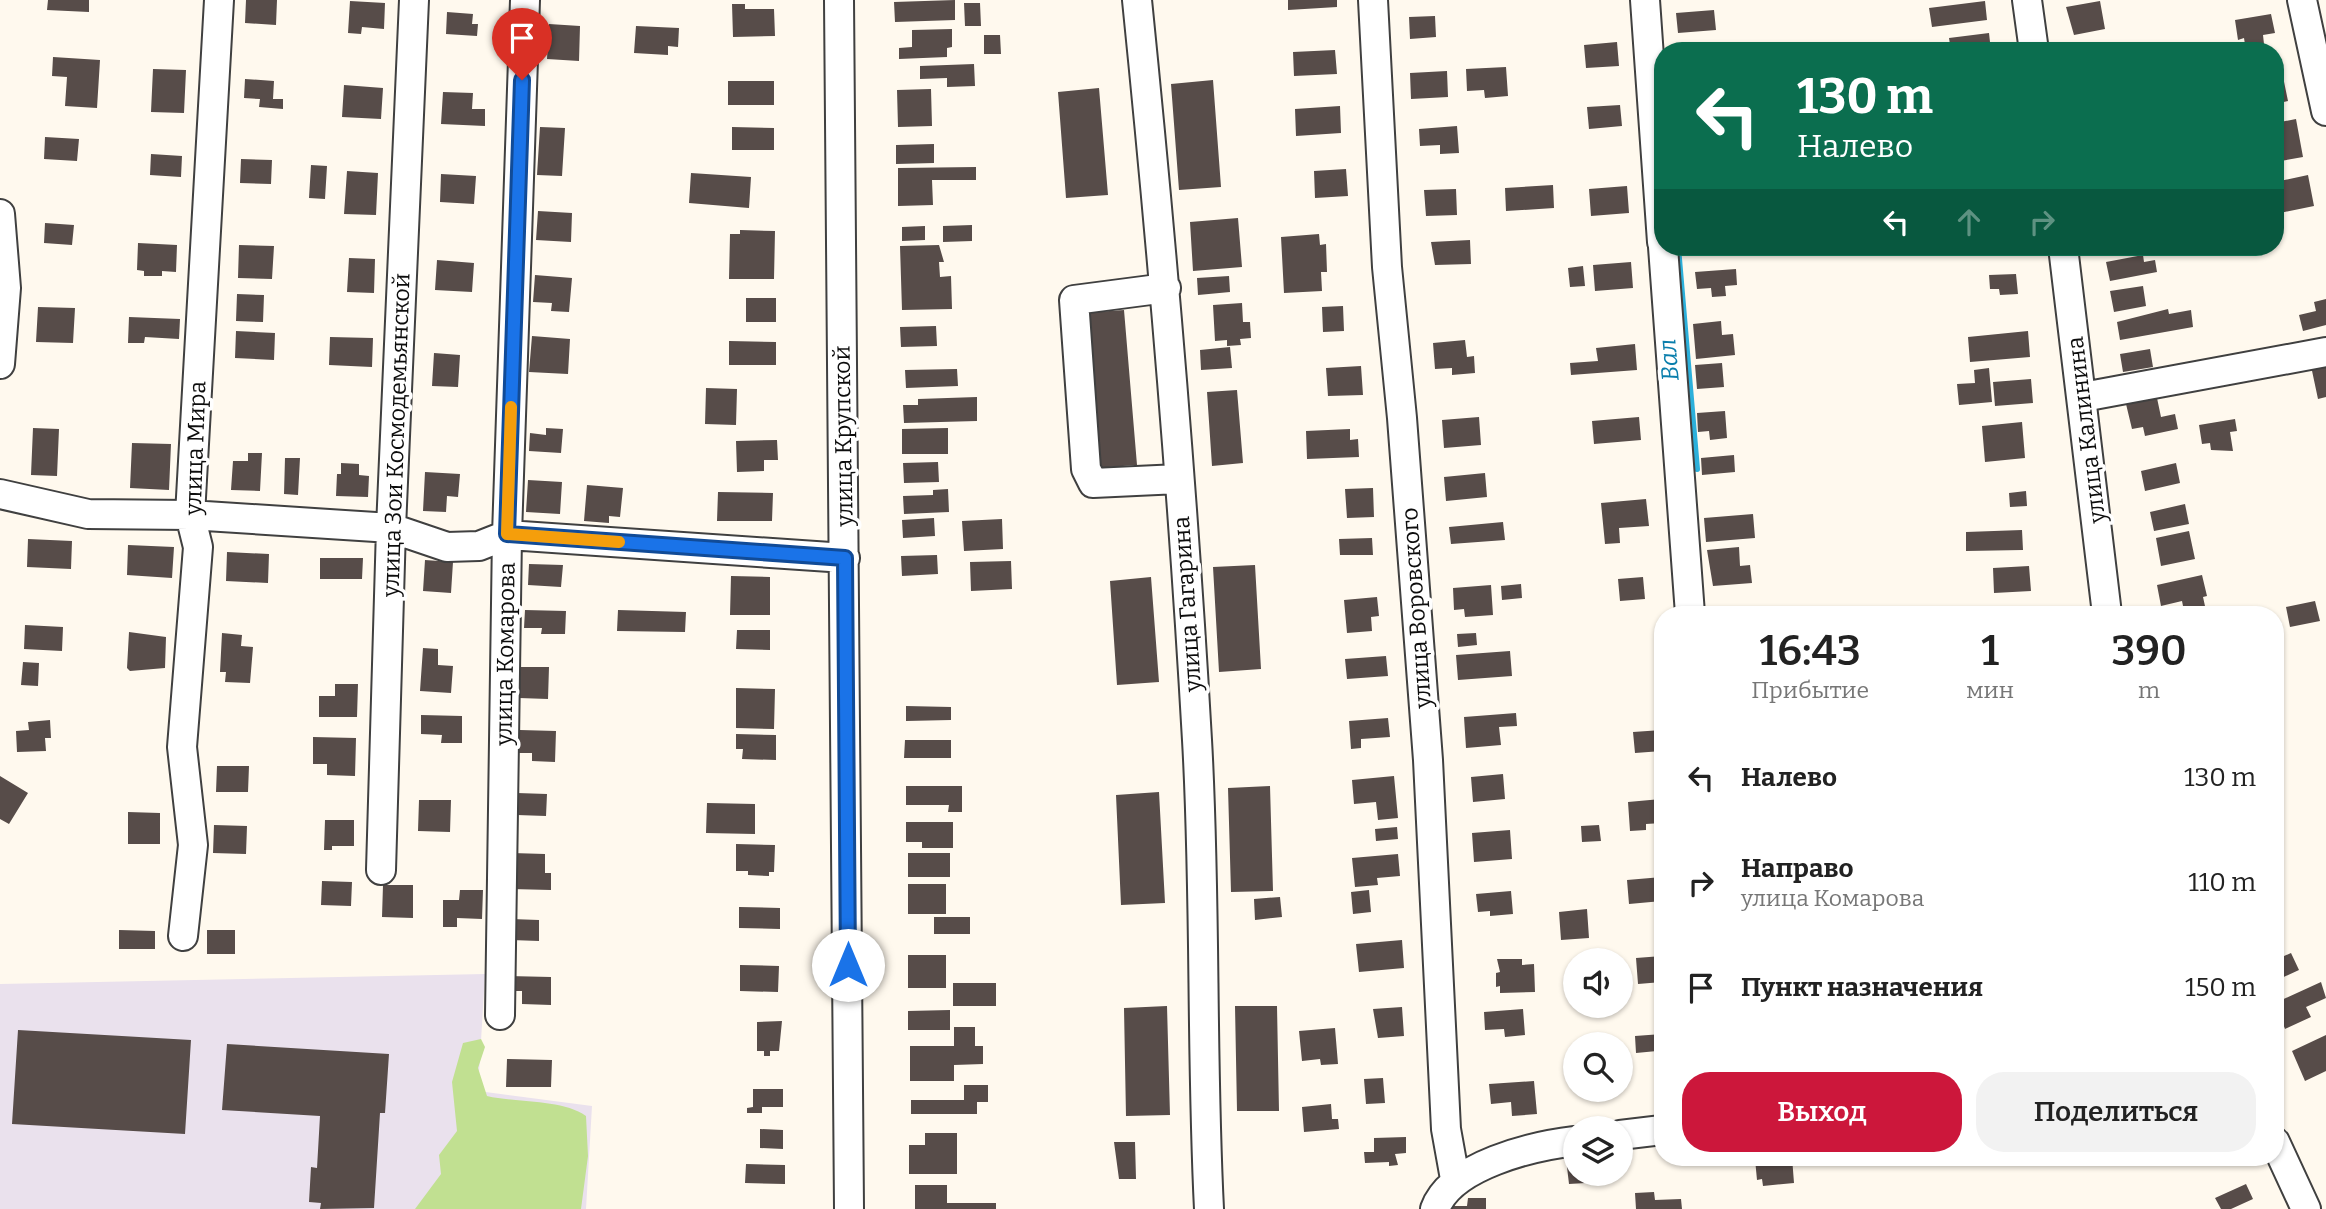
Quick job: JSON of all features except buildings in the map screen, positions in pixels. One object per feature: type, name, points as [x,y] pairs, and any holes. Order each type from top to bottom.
[{"type":"street","name":"улица Мира","points":[[183,936],[193,845],[182,747],[198,547],[190,515],[219,0]]},
{"type":"street","name":"улица Зои Космодемьянской","points":[[381,870],[391,528],[414,0]]},
{"type":"street","name":"улица Комарова","points":[[500,1015],[507,534],[525,0]]},
{"type":"street","name":"улица Крупской","points":[[839,0],[849,1209]]},
{"type":"street","name":"улица Гагарина","points":[[1137,0],[1166,288],[1197,744],[1203,1102],[1209,1209]]},
{"type":"street","name":"улица Воровского","points":[[1373,0],[1387,267],[1402,418],[1428,760],[1446,1129],[1455,1179]]},
{"type":"street","points":[[1645,0],[1654,122]]},
{"type":"street","points":[[2027,0],[2034,42]]},
{"type":"street","points":[[2302,0],[2326,111]]},
{"type":"street","points":[[0,214],[6,288],[0,364]]},
{"type":"street","points":[[1664,256],[1688,606]]},
{"type":"street","name":"улица Калинина","points":[[2064,256],[2106,606]]},
{"type":"street","points":[[1166,288],[1074,300],[1079,378],[1086,469],[1093,483],[1179,479]]},
{"type":"street","points":[[2083,397],[2326,352]]},
{"type":"street","points":[[0,494],[88,514],[190,515],[391,528],[447,547],[479,546],[507,534],[845,558]]},
{"type":"street","points":[[1633,1133],[1654,1131]]},
{"type":"street","points":[[1434,1209],[1455,1179],[1537,1145],[1563,1142]]},
{"type":"street","points":[[2284,1161],[2306,1209]]},
{"type":"shaded area","points":[[485,974],[478,1091],[592,1106],[586,1209],[0,1209],[0,984]]},
{"type":"green space","points":[[481,1039],[485,1047],[478,1068],[487,1096],[552,1104],[586,1116],[588,1156],[581,1209],[415,1209],[441,1174],[439,1155],[457,1131],[452,1082],[463,1043]]},
{"type":"waterway","name":"Вал","points":[[1679,256],[1697,469]]},
{"type":"slow traffic","points":[[511,407],[507,534],[619,542]]},
{"type":"route","points":[[522,80],[507,534],[845,558],[848,965]]}]
